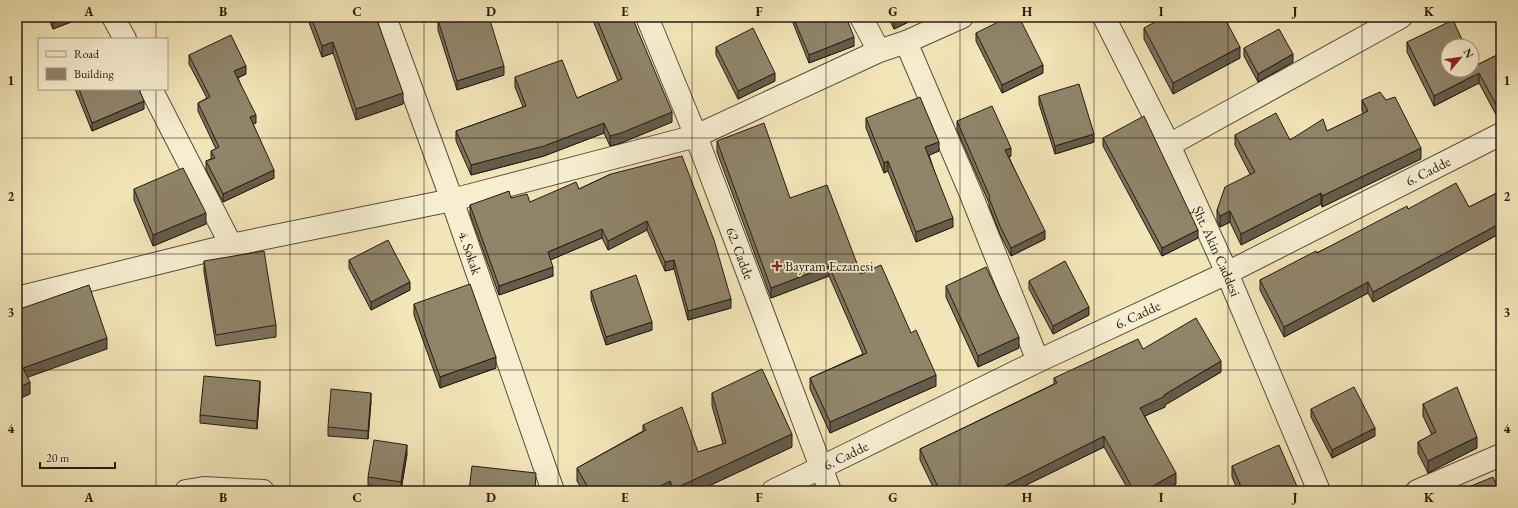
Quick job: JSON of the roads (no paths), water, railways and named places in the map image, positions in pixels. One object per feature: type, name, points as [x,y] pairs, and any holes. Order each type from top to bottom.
[{"type":"street","points":[[114,17],[124,38]]},
{"type":"street","name":"4. Sokak","points":[[385,17],[452,200],[553,491]]},
{"type":"street","name":"62. Cadde","points":[[647,17],[696,136],[820,468],[830,491]]},
{"type":"street","points":[[861,17],[879,51]]},
{"type":"street","points":[[17,298],[232,245],[452,200],[696,136],[879,51],[906,42],[962,17]]},
{"type":"street","name":"Şht. Akin Caddesi","points":[[1104,17],[1169,145],[1227,273],[1319,491]]},
{"type":"street","points":[[1169,145],[1401,17]]},
{"type":"street","points":[[906,42],[970,192],[1038,361]]},
{"type":"street","points":[[152,90],[232,245]]},
{"type":"street","name":"6. Cadde","points":[[773,491],[1038,361],[1227,273],[1501,134]]},
{"type":"street","points":[[1417,491],[1501,455]]},
{"type":"street","points":[[186,491],[204,488],[263,491]]},
{"type":"place","name":"Bayram Eczanesi","points":[[777,266]]}]
